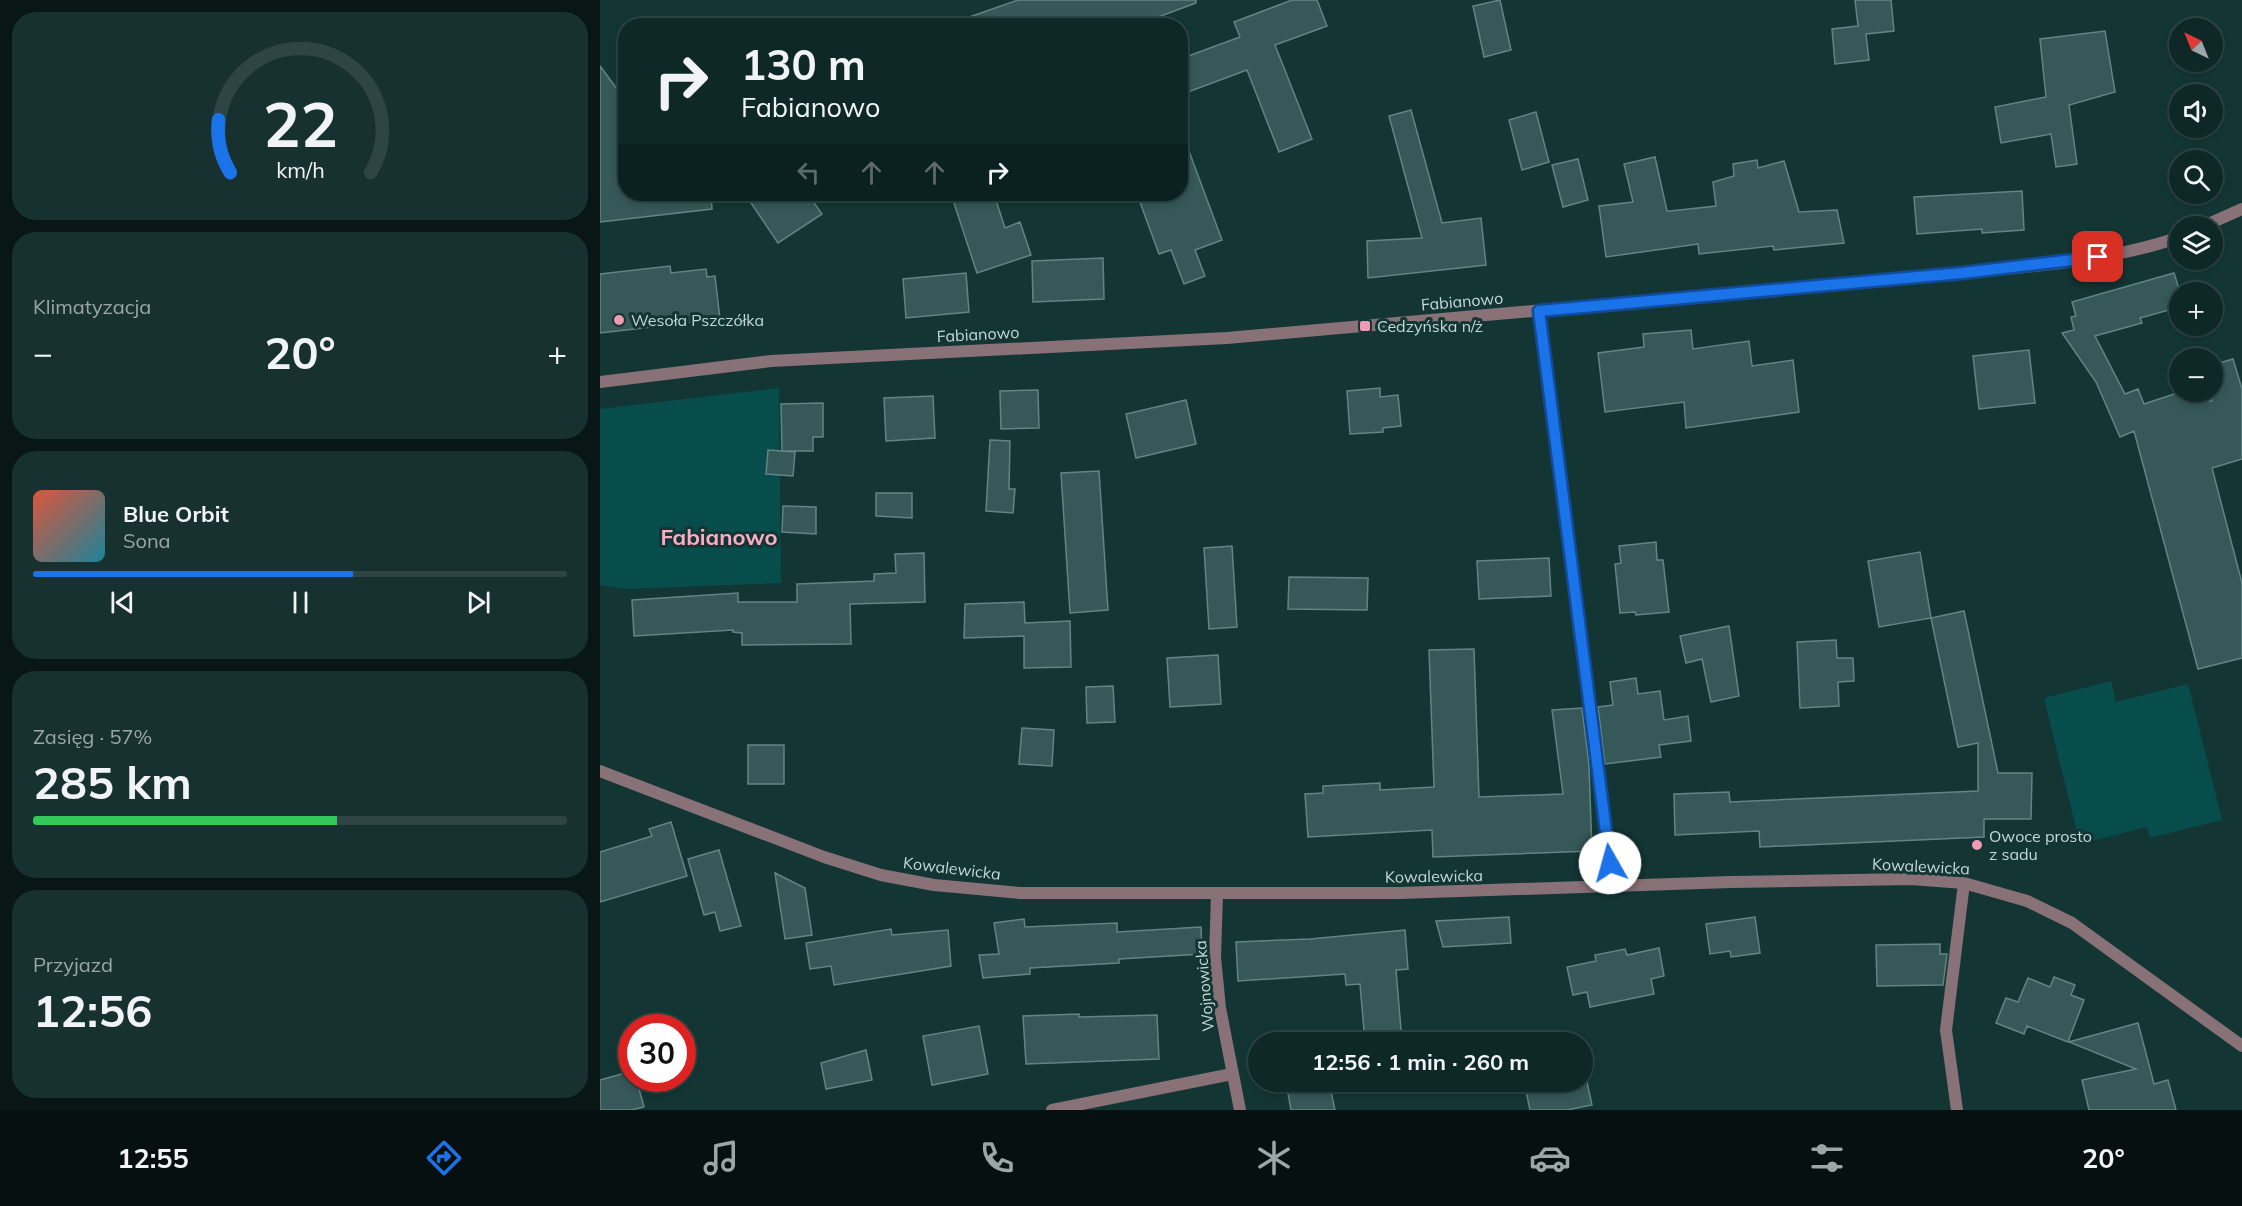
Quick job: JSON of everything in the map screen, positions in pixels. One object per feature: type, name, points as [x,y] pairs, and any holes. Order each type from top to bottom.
[{"type":"street","points":[[2223,218],[2242,209]]},
{"type":"street","name":"Fabianowo","points":[[600,382],[821,357],[1227,338],[1539,311],[2043,265],[2147,248],[2169,241]]},
{"type":"street","points":[[1539,311],[1612,887]]},
{"type":"street","name":"Kowalewicka","points":[[600,771],[824,857],[881,875],[957,888],[1020,893],[1216,894],[1400,893],[1911,879],[1964,883],[2027,901],[2066,920],[2101,942],[2242,1046]]},
{"type":"street","points":[[1957,1110],[1946,1030],[1964,883]]},
{"type":"street","name":"Wojnowicka","points":[[1216,894],[1215,957],[1220,1008],[1240,1110]]},
{"type":"street","points":[[1052,1110],[1233,1074]]},
{"type":"shaded area","points":[[779,388],[781,583],[626,589],[600,585],[600,409]]},
{"type":"shaded area","points":[[2111,681],[2116,702],[2188,684],[2222,820],[2150,838],[2147,827],[2080,844],[2044,698]]},
{"type":"building","points":[[1018,0],[1196,0],[1196,3],[1156,18],[966,18]]},
{"type":"building","points":[[1292,0],[1317,0],[1327,26],[1275,45],[1312,139],[1279,152],[1247,70],[1188,92],[1188,56],[1240,37],[1234,22]]},
{"type":"building","points":[[1500,0],[1511,50],[1484,57],[1473,6]]},
{"type":"building","points":[[1855,0],[1891,0],[1894,31],[1866,34],[1869,60],[1835,64],[1832,29],[1858,26]]},
{"type":"building","points":[[2105,31],[2115,92],[2069,105],[2077,164],[2056,167],[2051,134],[2001,143],[1995,107],[2046,97],[2040,39]]},
{"type":"building","points":[[600,66],[618,90],[618,201],[711,201],[712,209],[600,222]]},
{"type":"building","points":[[1411,110],[1442,223],[1481,218],[1486,265],[1368,278],[1367,241],[1422,238],[1389,116]]},
{"type":"building","points":[[1536,112],[1549,162],[1522,170],[1509,120]]},
{"type":"building","points":[[1188,148],[1222,240],[1195,250],[1205,276],[1184,284],[1171,250],[1159,254],[1140,201],[1188,201]]},
{"type":"building","points":[[1655,157],[1667,211],[1716,206],[1713,182],[1734,176],[1733,164],[1757,160],[1758,168],[1784,161],[1799,212],[1837,210],[1844,243],[1774,250],[1773,246],[1699,254],[1698,244],[1606,257],[1599,206],[1633,202],[1624,164]]},
{"type":"building","points":[[1578,159],[1588,200],[1563,207],[1552,165]]},
{"type":"building","points":[[2022,191],[2024,230],[1982,233],[1982,229],[1917,234],[1914,197]]},
{"type":"building","points":[[750,201],[813,201],[822,214],[778,243]]},
{"type":"building","points":[[953,201],[996,201],[1005,228],[1020,222],[1031,255],[977,273]]},
{"type":"building","points":[[1103,258],[1104,299],[1033,302],[1032,261]]},
{"type":"building","points":[[670,266],[671,273],[706,269],[707,277],[715,276],[720,319],[600,333],[600,274]]},
{"type":"building","points":[[966,273],[969,312],[906,318],[903,279]]},
{"type":"building","points":[[2174,273],[2177,282],[2169,282],[2169,310],[2140,318],[2142,323],[2095,336],[2125,394],[2138,389],[2144,404],[2169,396],[2169,402],[2223,402],[2223,362],[2233,359],[2242,389],[2242,459],[2212,468],[2242,583],[2242,658],[2198,669],[2134,431],[2120,437],[2096,382],[2062,333],[2074,330],[2071,317],[2076,316],[2072,302]]},
{"type":"building","points":[[1691,330],[1693,349],[1749,341],[1752,366],[1793,360],[1799,412],[1686,428],[1684,402],[1605,412],[1598,353],[1644,347],[1643,334]]},
{"type":"building","points":[[2029,350],[2035,403],[1979,409],[1973,356]]},
{"type":"building","points":[[1380,388],[1380,397],[1398,395],[1401,426],[1383,428],[1383,432],[1350,434],[1347,391]]},
{"type":"building","points":[[1038,390],[1039,428],[1001,429],[1000,391]]},
{"type":"building","points":[[933,396],[935,438],[886,441],[884,398]]},
{"type":"building","points":[[1186,400],[1196,444],[1136,458],[1126,414]]},
{"type":"building","points":[[823,403],[823,437],[813,437],[813,451],[782,451],[781,404]]},
{"type":"building","points":[[990,440],[1010,441],[1009,489],[1015,489],[1013,513],[986,511]]},
{"type":"building","points":[[768,450],[795,452],[793,476],[766,474]]},
{"type":"building","points":[[1099,471],[1108,610],[1070,613],[1061,473]]},
{"type":"building","points":[[876,493],[912,493],[912,518],[876,516]]},
{"type":"building","points":[[783,506],[816,507],[816,534],[782,532]]},
{"type":"building","points":[[1656,542],[1657,560],[1663,560],[1669,612],[1636,615],[1635,612],[1620,613],[1615,564],[1621,563],[1619,546]]},
{"type":"building","points":[[1232,546],[1237,627],[1209,629],[1204,548]]},
{"type":"building","points":[[1920,552],[1931,618],[1879,627],[1868,561]]},
{"type":"building","points":[[924,553],[925,602],[850,604],[851,644],[742,645],[742,633],[733,632],[733,630],[634,636],[632,600],[738,593],[738,602],[797,602],[797,584],[874,581],[874,574],[896,573],[895,554]]},
{"type":"building","points":[[1549,558],[1551,596],[1479,599],[1477,561]]},
{"type":"building","points":[[1289,577],[1368,578],[1367,610],[1288,609]]},
{"type":"building","points":[[1024,602],[1025,623],[1070,621],[1071,667],[1024,668],[1024,636],[964,638],[965,604]]},
{"type":"building","points":[[1964,611],[1998,773],[2032,773],[2031,819],[1984,819],[1984,837],[1760,847],[1759,831],[1675,835],[1674,794],[1729,792],[1730,802],[1978,791],[1978,743],[1958,747],[1931,618]]},
{"type":"building","points":[[1729,626],[1739,696],[1711,702],[1702,659],[1686,663],[1680,636]]},
{"type":"building","points":[[1836,640],[1837,658],[1853,658],[1854,681],[1838,682],[1839,706],[1800,708],[1797,642]]},
{"type":"building","points":[[1474,649],[1479,797],[1563,794],[1552,710],[1582,708],[1589,766],[1592,851],[1433,857],[1432,830],[1308,837],[1305,794],[1323,793],[1323,786],[1380,783],[1380,790],[1434,787],[1429,650]]},
{"type":"building","points":[[1218,655],[1221,704],[1170,707],[1167,658]]},
{"type":"building","points":[[1636,678],[1638,694],[1660,691],[1664,720],[1688,716],[1691,741],[1659,745],[1661,757],[1605,764],[1598,707],[1613,705],[1610,682]]},
{"type":"building","points":[[1113,686],[1115,722],[1087,723],[1086,687]]},
{"type":"building","points":[[1022,728],[1054,730],[1052,766],[1019,764]]},
{"type":"building","points":[[748,745],[784,745],[784,784],[748,784]]},
{"type":"building","points":[[671,822],[687,876],[600,902],[600,852],[652,836],[649,829]]},
{"type":"building","points":[[719,850],[741,926],[720,931],[715,912],[704,915],[688,859]]},
{"type":"building","points":[[775,873],[805,888],[812,935],[785,939]]},
{"type":"building","points":[[1509,917],[1511,943],[1443,947],[1436,921]]},
{"type":"building","points":[[1755,917],[1760,953],[1731,957],[1730,951],[1710,954],[1706,924]]},
{"type":"building","points":[[1024,919],[1025,927],[1117,923],[1117,932],[1201,927],[1202,954],[1119,959],[1119,963],[1030,968],[1030,974],[983,978],[979,955],[999,954],[994,923]]},
{"type":"building","points":[[891,929],[892,935],[948,930],[951,966],[834,985],[831,966],[810,969],[806,943]]},
{"type":"building","points":[[1405,930],[1408,969],[1396,970],[1401,1032],[1364,1032],[1360,984],[1346,985],[1345,974],[1238,981],[1236,942],[1310,939]]},
{"type":"building","points":[[1940,944],[1940,954],[1947,954],[1943,985],[1877,986],[1876,945]]},
{"type":"building","points":[[1659,948],[1664,976],[1651,979],[1654,994],[1590,1007],[1587,992],[1573,995],[1567,967],[1596,961],[1595,955],[1625,949],[1627,955]]},
{"type":"building","points":[[2054,977],[2075,985],[2071,995],[2084,1000],[2068,1042],[2027,1026],[2024,1034],[1996,1023],[2006,998],[2018,1002],[2028,978],[2050,987]]},
{"type":"building","points":[[1079,1014],[1079,1017],[1157,1015],[1159,1059],[1026,1064],[1023,1016]]},
{"type":"building","points":[[2138,1023],[2154,1084],[2168,1080],[2176,1110],[2089,1110],[2082,1080],[2136,1069],[2069,1042]]},
{"type":"building","points":[[979,1026],[988,1074],[932,1085],[923,1036]]},
{"type":"building","points":[[866,1050],[872,1080],[826,1089],[821,1063]]},
{"type":"building","points":[[618,1075],[618,1092],[640,1092],[644,1107],[631,1110],[600,1110],[600,1080]]},
{"type":"building","points":[[1288,1092],[1331,1092],[1335,1110],[1291,1110]]},
{"type":"building","points":[[1526,1092],[1589,1092],[1592,1105],[1567,1110],[1530,1110]]},
{"type":"place","name":"Wesoła Pszczółka","points":[[619,320]]},
{"type":"place","name":"Cedzyńska n/ż","points":[[1365,326]]},
{"type":"place","name":"Owoce prosto z sadu","points":[[1977,845]]},
{"type":"district","name":"Fabianowo","points":[[719,537]]},
{"type":"route","points":[[1610,863],[1539,311],[1962,273],[2098,257]]}]
